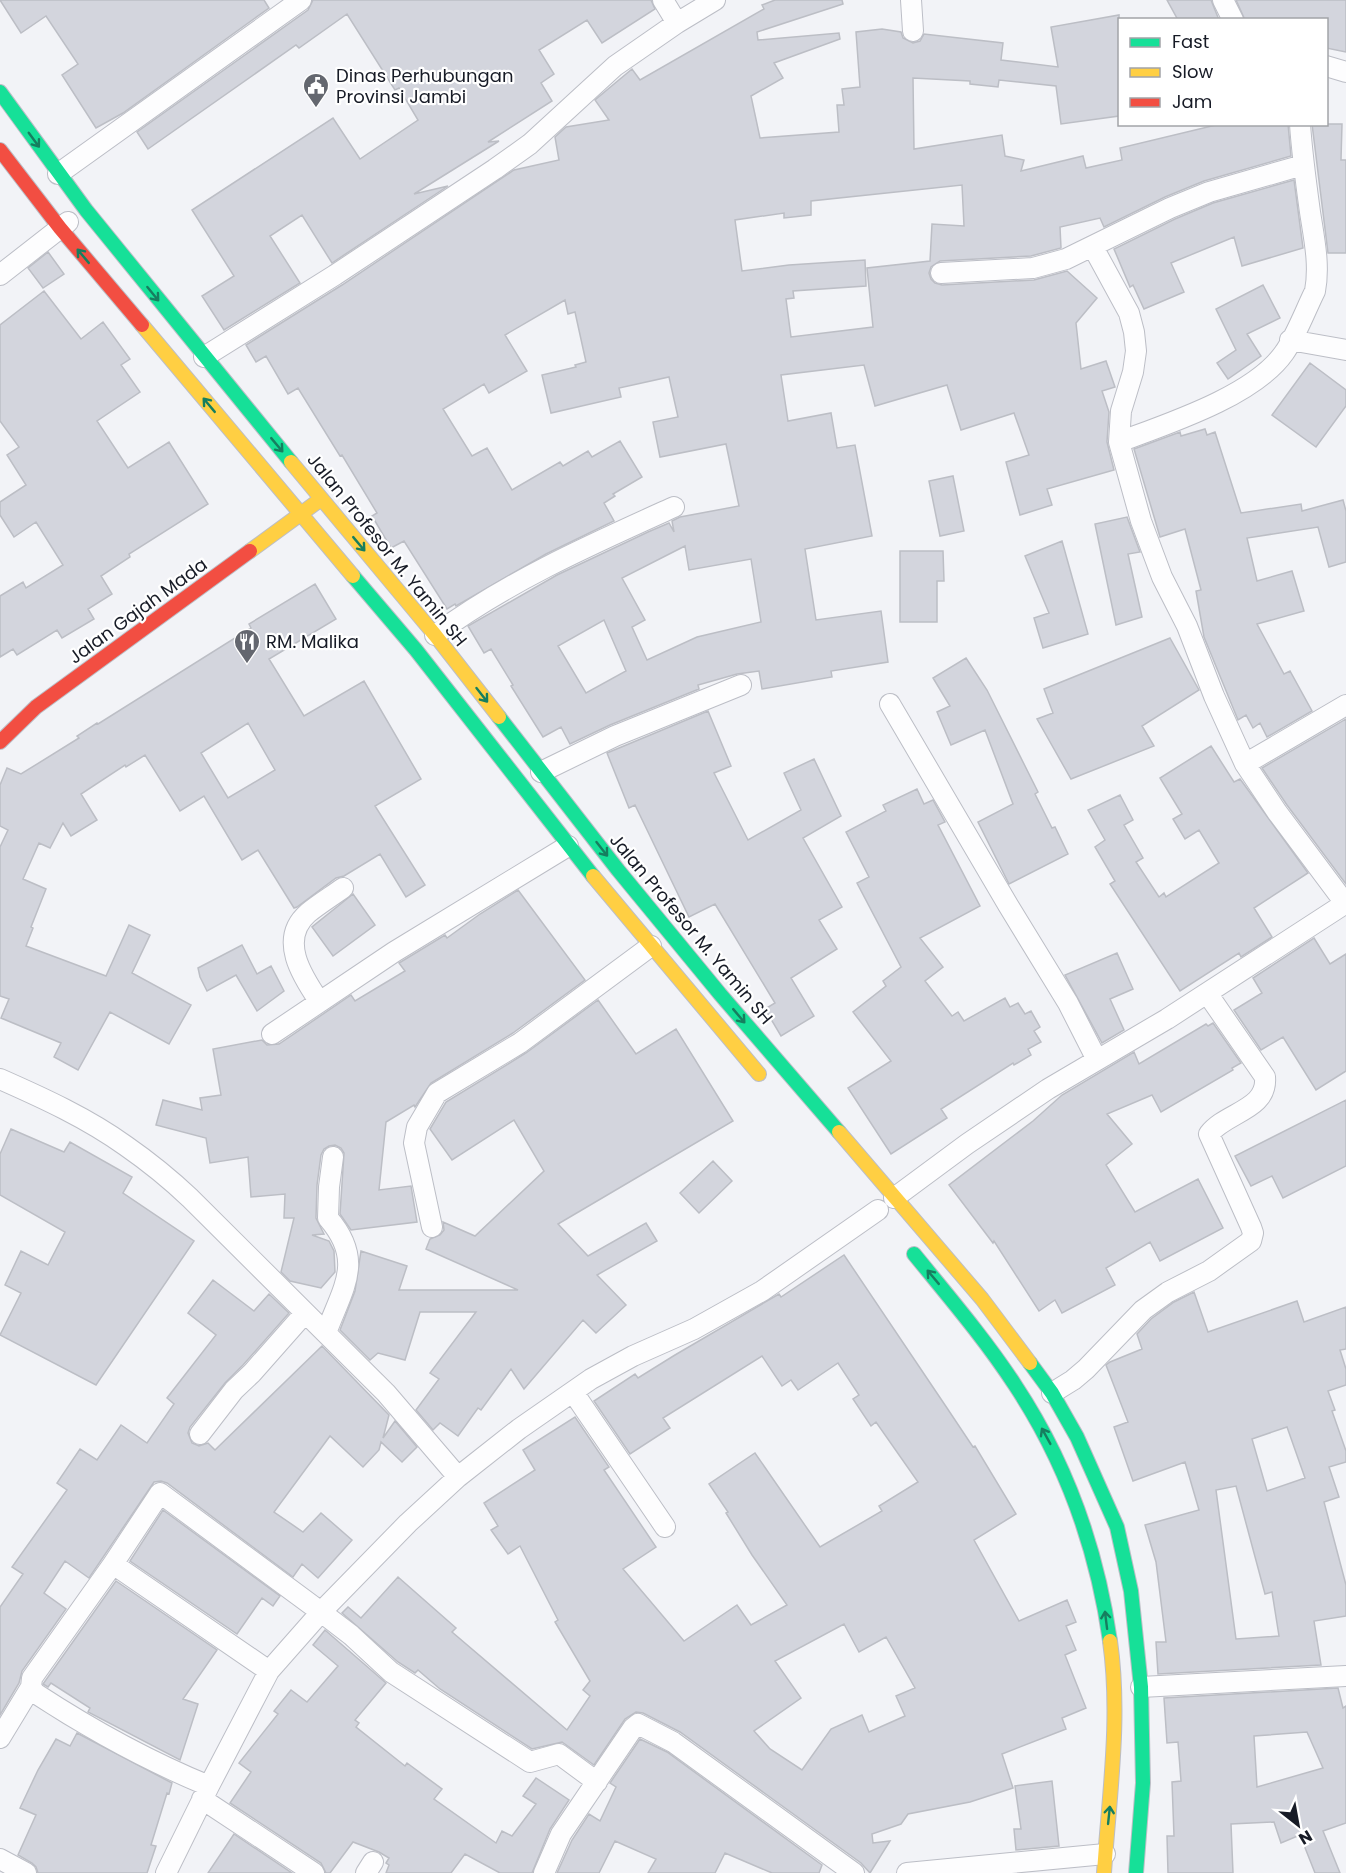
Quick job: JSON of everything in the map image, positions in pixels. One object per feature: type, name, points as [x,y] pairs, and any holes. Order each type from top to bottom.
[{"type":"main road","name":"Jalan Profesor M. Yamin SH","points":[[0,92],[86,210],[204,357],[435,635],[618,870],[720,994],[982,1299],[1052,1393],[1077,1437],[1117,1527],[1131,1591],[1141,1687],[1143,1783],[1136,1873]]},
{"type":"main road","points":[[0,150],[60,228],[416,650],[568,846],[771,1088]]},
{"type":"main road","name":"Jalan Gajah Mada","points":[[0,742],[36,707],[322,498]]},
{"type":"main road","points":[[702,1008],[720,994]]},
{"type":"main road","points":[[908,1247],[961,1312],[1029,1406],[1054,1451],[1088,1536],[1103,1596],[1114,1687],[1111,1789],[1104,1864]]},
{"type":"street","points":[[58,174],[301,0]]},
{"type":"street","points":[[663,0],[677,22]]},
{"type":"street","points":[[204,357],[335,275],[504,163],[559,119],[615,66],[677,22],[715,0]]},
{"type":"street","points":[[912,0],[913,31]]},
{"type":"street","points":[[1223,0],[1232,18]]},
{"type":"street","points":[[1328,67],[1346,72]]},
{"type":"street","points":[[1119,442],[1180,420],[1239,391],[1266,372],[1284,353],[1315,291],[1317,282],[1317,259],[1303,165],[1300,126]]},
{"type":"street","points":[[941,273],[1033,268],[1066,259],[1170,208],[1209,192],[1303,165]]},
{"type":"street","points":[[0,275],[86,210]]},
{"type":"street","points":[[894,1198],[985,1131],[1048,1089],[1154,1027],[1345,903],[1277,812],[1245,764],[1214,696],[1187,626],[1162,577],[1141,521],[1119,442],[1121,411],[1133,372],[1136,351],[1134,332],[1125,304],[1093,247]]},
{"type":"street","points":[[1290,340],[1346,350]]},
{"type":"street","points":[[435,635],[492,597],[572,554],[674,507]]},
{"type":"street","points":[[541,772],[615,736],[741,685]]},
{"type":"street","points":[[890,704],[1008,905],[1101,1057]]},
{"type":"street","points":[[1245,764],[1346,705]]},
{"type":"street","points":[[272,1034],[394,952],[568,846]]},
{"type":"street","points":[[319,1001],[299,971],[294,946],[296,932],[300,921],[308,913],[343,888]]},
{"type":"street","points":[[432,1227],[414,1143],[417,1127],[437,1093],[520,1043],[651,946]]},
{"type":"street","points":[[1052,1393],[1086,1369],[1143,1310],[1168,1292],[1209,1271],[1251,1240],[1253,1233],[1251,1227],[1209,1134],[1258,1100],[1266,1088],[1265,1077],[1207,993]]},
{"type":"street","points":[[0,1078],[87,1121],[124,1144],[156,1168],[190,1198],[386,1394],[458,1477]]},
{"type":"street","points":[[326,1333],[350,1268],[346,1246],[338,1229],[328,1218],[333,1157]]},
{"type":"street","points":[[166,1873],[269,1671],[321,1612],[408,1523],[458,1477],[519,1429],[573,1392],[633,1356],[694,1329],[762,1291],[878,1211]]},
{"type":"street","points":[[200,1434],[234,1390],[305,1313]]},
{"type":"street","points":[[573,1392],[664,1527]]},
{"type":"street","points":[[0,1738],[31,1687],[32,1678],[113,1564],[160,1492],[351,1635],[391,1672],[530,1761],[559,1754],[597,1782]]},
{"type":"street","points":[[113,1564],[269,1671]]},
{"type":"street","points":[[1141,1687],[1346,1676]]},
{"type":"street","points":[[31,1687],[35,1693],[101,1734],[172,1771],[314,1873]]},
{"type":"street","points":[[544,1873],[561,1834],[633,1728],[638,1724],[674,1742],[854,1873]]},
{"type":"street","points":[[0,1859],[26,1873]]},
{"type":"street","points":[[907,1873],[1104,1864]]},
{"type":"building","points":[[0,0],[264,0],[269,8],[123,113],[96,128],[62,75],[78,64],[46,16],[21,33]]},
{"type":"building","points":[[313,0],[651,0],[655,9],[602,43],[587,20],[539,50],[554,74],[541,83],[552,101],[488,142],[499,141],[414,194],[448,186],[332,263],[302,215],[270,236],[300,283],[224,330],[202,296],[234,276],[192,210],[333,118],[360,159],[418,120],[399,88],[395,90],[347,14],[299,48],[296,45],[148,149],[137,132],[308,10]]},
{"type":"building","points":[[775,0],[842,0],[843,4],[757,32],[758,40],[839,33],[840,39],[774,63],[783,78],[751,96],[760,138],[839,132],[837,105],[844,105],[842,89],[860,87],[856,32],[882,29],[901,32],[903,38],[913,43],[920,41],[924,34],[1003,43],[1001,60],[1058,67],[1051,27],[1119,15],[1118,116],[1061,124],[1056,86],[999,80],[998,87],[970,84],[970,81],[913,78],[914,149],[1002,135],[1005,156],[1024,160],[1021,171],[1083,156],[1086,168],[1122,160],[1120,148],[1212,126],[1288,126],[1291,156],[1204,181],[1104,227],[1100,218],[1060,227],[1061,248],[1031,256],[940,261],[931,267],[929,273],[931,279],[942,285],[1034,280],[1067,271],[1097,298],[1076,323],[1081,369],[1106,361],[1115,387],[1102,391],[1109,412],[1107,442],[1114,470],[1047,489],[1052,505],[1020,515],[1006,462],[1029,455],[1014,413],[961,430],[947,385],[875,406],[864,365],[781,375],[788,421],[831,413],[837,448],[855,445],[872,536],[805,549],[816,620],[881,611],[888,662],[831,671],[832,677],[762,689],[759,671],[737,674],[698,685],[699,689],[570,744],[561,727],[543,737],[491,649],[484,653],[468,626],[557,575],[648,532],[669,523],[674,532],[672,521],[680,517],[739,506],[726,444],[660,457],[653,422],[678,417],[669,377],[619,388],[621,397],[551,413],[542,375],[576,367],[575,365],[586,362],[575,312],[568,314],[565,300],[505,335],[527,371],[489,393],[484,384],[443,409],[472,456],[487,448],[512,490],[560,462],[563,466],[588,451],[592,457],[620,441],[642,477],[613,494],[615,496],[604,503],[614,521],[546,554],[447,609],[404,541],[391,548],[372,516],[377,513],[298,388],[288,394],[266,356],[256,362],[246,345],[342,285],[514,170],[559,160],[555,137],[566,127],[609,120],[595,100],[632,69],[640,80],[764,9],[762,5]],"holes":[[[962,185],[964,226],[932,224],[930,261],[867,268],[873,327],[791,337],[786,299],[794,298],[793,291],[866,286],[865,260],[742,271],[735,220],[784,213],[784,218],[811,215],[811,201]],[[685,546],[689,570],[751,559],[761,622],[697,637],[647,660],[632,627],[645,620],[622,578]],[[604,620],[626,671],[586,693],[558,646]]]},
{"type":"building","points":[[1167,0],[1211,0],[1218,18],[1177,18]]},
{"type":"building","points":[[1236,0],[1346,0],[1346,52],[1328,48],[1328,18],[1244,18]]},
{"type":"building","points":[[1342,124],[1341,160],[1346,160],[1346,253],[1328,253],[1312,126]]},
{"type":"building","points":[[1294,180],[1303,248],[1242,266],[1234,237],[1171,263],[1184,292],[1144,309],[1133,285],[1130,287],[1114,249],[1213,203]]},
{"type":"building","points":[[48,252],[64,274],[43,288],[28,268]]},
{"type":"building","points":[[1263,285],[1280,318],[1247,334],[1261,356],[1228,379],[1217,363],[1236,350],[1216,309]]},
{"type":"building","points":[[44,291],[81,339],[103,322],[130,359],[121,365],[140,392],[97,421],[128,468],[169,442],[208,504],[129,554],[130,557],[101,576],[112,594],[88,609],[94,619],[62,638],[57,630],[17,655],[13,649],[0,657],[0,596],[23,582],[26,588],[63,565],[36,522],[14,537],[0,515],[0,502],[26,485],[7,455],[19,447],[0,421],[0,325]]},
{"type":"building","points":[[1310,363],[1346,390],[1346,406],[1316,447],[1272,415]]},
{"type":"building","points":[[1205,429],[1207,435],[1215,432],[1241,513],[1301,504],[1302,511],[1343,500],[1346,511],[1346,562],[1329,567],[1318,527],[1247,538],[1257,581],[1292,571],[1304,611],[1257,624],[1284,674],[1290,671],[1312,711],[1267,737],[1260,723],[1253,728],[1246,715],[1238,720],[1204,637],[1196,591],[1201,590],[1185,529],[1160,537],[1134,449],[1180,432],[1181,436]]},
{"type":"building","points":[[953,476],[964,531],[940,536],[929,481]]},
{"type":"building","points":[[1127,517],[1140,552],[1128,554],[1142,617],[1116,625],[1095,524]]},
{"type":"building","points":[[1062,541],[1088,634],[1043,648],[1034,618],[1049,613],[1025,556]]},
{"type":"building","points":[[900,551],[943,551],[944,581],[937,581],[937,622],[900,622]]},
{"type":"building","points":[[315,584],[336,619],[269,659],[304,716],[364,681],[421,779],[375,806],[425,885],[406,897],[380,854],[344,876],[336,878],[294,908],[258,850],[242,860],[204,796],[180,811],[145,755],[126,767],[125,765],[81,794],[97,820],[71,836],[63,823],[50,848],[39,843],[23,879],[46,889],[26,946],[106,976],[129,925],[150,935],[132,973],[191,1005],[169,1044],[110,1012],[78,1070],[54,1057],[61,1043],[1,1018],[9,999],[0,996],[0,847],[8,830],[0,826],[0,785],[7,768],[21,774],[79,738],[77,736],[97,723],[251,628],[249,624]],"holes":[[[248,723],[275,770],[228,798],[201,753]]]},
{"type":"building","points":[[1170,638],[1199,690],[1142,726],[1154,746],[1071,779],[1037,719],[1053,713],[1044,689]]},
{"type":"building","points":[[966,658],[987,690],[1038,792],[1035,794],[1068,854],[1009,884],[978,822],[1013,804],[985,730],[951,745],[937,712],[950,706],[933,678]]},
{"type":"building","points":[[708,711],[731,766],[714,773],[748,840],[801,810],[784,773],[814,759],[841,816],[803,838],[842,907],[819,920],[837,949],[791,978],[814,1016],[781,1036],[765,1009],[775,1003],[715,904],[689,917],[635,805],[629,808],[607,753]]},
{"type":"building","points":[[1346,719],[1346,884],[1262,768]]},
{"type":"building","points":[[1211,746],[1234,782],[1240,779],[1308,873],[1254,908],[1272,937],[1241,957],[1239,953],[1180,991],[1110,884],[1115,881],[1095,847],[1105,840],[1088,810],[1120,795],[1133,820],[1124,825],[1143,858],[1136,862],[1159,897],[1164,893],[1166,897],[1219,863],[1199,830],[1185,839],[1173,819],[1182,814],[1160,778]]},
{"type":"building","points":[[917,789],[924,804],[933,800],[945,822],[938,825],[980,906],[920,938],[943,967],[925,981],[952,1016],[958,1012],[964,1021],[1005,998],[1010,1007],[1018,1003],[1025,1014],[1031,1011],[1040,1027],[1034,1031],[1041,1042],[1028,1049],[1031,1055],[1014,1065],[1013,1063],[941,1109],[947,1118],[891,1154],[848,1088],[891,1061],[853,1012],[886,986],[883,981],[901,967],[857,883],[869,877],[846,832],[886,811],[883,805]]},
{"type":"building","points":[[518,890],[585,980],[513,1033],[431,1083],[415,1107],[414,1105],[386,1122],[379,1190],[411,1186],[417,1222],[351,1230],[340,1214],[344,1153],[335,1145],[324,1149],[317,1185],[316,1218],[324,1234],[312,1235],[329,1241],[334,1251],[335,1272],[321,1288],[290,1281],[281,1272],[294,1218],[284,1218],[285,1194],[251,1197],[248,1157],[210,1163],[206,1138],[156,1125],[163,1100],[202,1110],[200,1098],[221,1095],[213,1049],[262,1040],[267,1045],[279,1044],[351,995],[355,1001],[405,971],[399,963],[445,935],[447,938]]},
{"type":"building","points":[[353,894],[375,925],[333,956],[312,927]]},
{"type":"building","points":[[1314,938],[1330,964],[1346,954],[1346,1071],[1316,1090],[1283,1037],[1261,1050],[1234,1010],[1262,993],[1253,978]]},
{"type":"building","points":[[242,945],[257,974],[271,966],[284,991],[257,1011],[236,975],[207,991],[200,977],[198,968]]},
{"type":"building","points":[[1117,953],[1133,989],[1110,999],[1124,1030],[1102,1043],[1065,975]]},
{"type":"building","points":[[598,1000],[636,1054],[676,1029],[733,1121],[558,1224],[588,1256],[646,1223],[657,1241],[597,1275],[626,1305],[596,1333],[583,1320],[524,1389],[511,1369],[481,1410],[478,1408],[458,1436],[440,1423],[433,1430],[416,1410],[439,1379],[430,1373],[476,1312],[420,1312],[405,1360],[378,1353],[370,1360],[340,1330],[355,1291],[361,1251],[407,1266],[399,1290],[518,1290],[426,1249],[430,1239],[440,1235],[444,1230],[443,1222],[475,1236],[544,1171],[514,1120],[452,1160],[430,1129],[446,1102],[526,1053]]},
{"type":"building","points":[[1213,1023],[1241,1063],[1161,1112],[1152,1095],[1107,1114],[1132,1144],[1106,1165],[1135,1212],[1198,1179],[1223,1228],[1160,1261],[1150,1242],[1106,1268],[1115,1285],[1062,1313],[1055,1300],[1039,1311],[994,1241],[993,1243],[949,1185],[1033,1121],[1062,1095],[1134,1052],[1139,1064],[1206,1024],[1208,1026]]},
{"type":"building","points":[[1346,1100],[1346,1166],[1283,1198],[1272,1176],[1251,1186],[1235,1156]]},
{"type":"building","points":[[11,1129],[64,1152],[70,1142],[132,1177],[123,1193],[194,1241],[96,1385],[0,1335],[21,1293],[5,1285],[21,1251],[48,1265],[65,1232],[0,1195],[0,1154]]},
{"type":"building","points":[[713,1161],[732,1181],[699,1213],[680,1193]]},
{"type":"building","points":[[844,1255],[973,1447],[975,1446],[1016,1514],[974,1540],[1019,1621],[1067,1600],[1076,1622],[1066,1626],[1076,1650],[1065,1655],[1086,1708],[1062,1718],[1066,1729],[1002,1754],[1013,1788],[970,1802],[908,1814],[901,1824],[872,1834],[873,1843],[890,1841],[870,1873],[861,1863],[680,1732],[643,1713],[636,1712],[625,1719],[594,1765],[562,1742],[532,1749],[440,1689],[418,1670],[415,1673],[398,1662],[342,1613],[348,1607],[361,1618],[398,1577],[456,1628],[452,1632],[567,1730],[590,1696],[583,1690],[590,1681],[555,1622],[558,1620],[520,1546],[508,1554],[491,1530],[498,1526],[484,1503],[535,1470],[523,1450],[575,1417],[609,1467],[604,1470],[656,1547],[623,1569],[684,1641],[737,1605],[751,1625],[787,1605],[752,1555],[709,1484],[755,1453],[820,1547],[882,1511],[879,1506],[918,1482],[876,1422],[871,1426],[853,1399],[859,1395],[838,1363],[798,1390],[791,1380],[782,1386],[762,1356],[663,1418],[670,1428],[630,1454],[594,1401],[635,1374],[638,1378],[779,1294],[781,1297]],"holes":[[[844,1624],[859,1652],[886,1637],[915,1688],[896,1696],[905,1716],[869,1732],[862,1715],[831,1729],[802,1770],[770,1749],[754,1731],[801,1698],[775,1661]]]},
{"type":"building","points":[[213,1280],[254,1311],[269,1294],[289,1313],[225,1383],[190,1427],[188,1433],[192,1443],[199,1446],[208,1443],[215,1450],[322,1346],[389,1415],[383,1438],[395,1421],[417,1447],[402,1462],[381,1442],[379,1450],[363,1467],[330,1436],[274,1512],[303,1532],[321,1513],[352,1540],[318,1578],[302,1564],[293,1577],[167,1483],[154,1482],[89,1578],[65,1561],[44,1593],[66,1609],[22,1671],[19,1683],[0,1715],[0,1607],[23,1574],[12,1567],[67,1490],[57,1483],[80,1449],[97,1460],[121,1425],[147,1443],[174,1404],[167,1398],[216,1335],[188,1313]]},
{"type":"building","points":[[1194,1292],[1208,1332],[1297,1301],[1304,1322],[1346,1307],[1346,1349],[1340,1350],[1346,1369],[1346,1385],[1328,1391],[1335,1410],[1332,1411],[1346,1451],[1346,1462],[1329,1467],[1339,1497],[1324,1502],[1346,1585],[1346,1616],[1314,1621],[1321,1665],[1158,1674],[1156,1642],[1166,1642],[1156,1562],[1145,1525],[1199,1510],[1185,1462],[1133,1481],[1114,1427],[1128,1422],[1106,1365],[1142,1349],[1137,1334],[1151,1319],[1174,1302]],"holes":[[[1287,1427],[1305,1478],[1267,1491],[1252,1439]],[[1236,1486],[1265,1594],[1272,1592],[1279,1636],[1236,1639],[1216,1490]]]},
{"type":"building","points":[[163,1510],[280,1596],[273,1606],[262,1598],[237,1634],[130,1561]]},
{"type":"building","points":[[116,1581],[217,1650],[183,1699],[198,1704],[180,1760],[88,1712],[90,1708],[51,1683],[48,1687],[43,1684]]},
{"type":"building","points":[[325,1630],[386,1683],[355,1720],[359,1723],[356,1727],[405,1766],[407,1763],[442,1789],[434,1799],[496,1843],[502,1831],[512,1836],[536,1804],[523,1796],[536,1778],[569,1800],[550,1829],[532,1873],[500,1873],[465,1854],[451,1873],[386,1873],[389,1865],[386,1863],[389,1858],[353,1842],[330,1873],[326,1873],[321,1863],[230,1803],[251,1772],[239,1763],[278,1714],[274,1711],[291,1690],[307,1702],[338,1666],[313,1645]]},
{"type":"building","points":[[1338,1688],[1343,1708],[1346,1706],[1346,1823],[1323,1831],[1340,1873],[1315,1873],[1300,1835],[1281,1843],[1274,1822],[1231,1824],[1233,1873],[1168,1873],[1167,1836],[1174,1836],[1172,1782],[1181,1781],[1178,1742],[1167,1743],[1164,1698]],"holes":[[[1307,1732],[1323,1768],[1257,1787],[1254,1736]]]},
{"type":"building","points":[[77,1733],[172,1783],[151,1845],[156,1846],[147,1873],[38,1873],[32,1863],[18,1855],[36,1815],[20,1808],[38,1770],[56,1739],[70,1746]]},
{"type":"building","points":[[640,1739],[667,1752],[822,1865],[819,1873],[772,1873],[725,1853],[715,1873],[648,1873],[656,1859],[615,1841],[599,1873],[557,1873],[572,1840],[589,1814],[600,1821],[616,1787],[610,1783]]},
{"type":"building","points":[[1052,1781],[1059,1846],[1016,1850],[1014,1829],[1021,1829],[1015,1786]]},
{"type":"building","points":[[234,1834],[292,1873],[208,1873]]},
{"type":"traffic: fast","points":[[0,92],[86,210],[291,462]]},
{"type":"traffic: fast","points":[[353,576],[416,650],[593,876]]},
{"type":"traffic: fast","points":[[499,717],[618,870],[720,994],[839,1132]]},
{"type":"traffic: fast","points":[[914,1254],[1003,1368],[1050,1445],[1077,1507],[1088,1540],[1110,1641]]},
{"type":"traffic: fast","points":[[1030,1363],[1052,1393],[1077,1437],[1117,1527],[1131,1591],[1141,1687],[1143,1783],[1136,1873]]},
{"type":"traffic: slow","points":[[142,325],[353,576]]},
{"type":"traffic: slow","points":[[291,462],[435,635],[499,717]]},
{"type":"traffic: slow","points":[[250,551],[317,502]]},
{"type":"traffic: slow","points":[[593,876],[759,1074]]},
{"type":"traffic: slow","points":[[839,1132],[982,1299],[1030,1363]]},
{"type":"traffic: slow","points":[[1104,1873],[1114,1728],[1110,1641]]},
{"type":"traffic: jam","points":[[0,150],[60,228],[142,325]]},
{"type":"traffic: jam","points":[[0,742],[36,707],[250,551]]},
{"type":"place","name":"Dinas Perhubungan Provinsi Jambi","points":[[316,109]]},
{"type":"place","name":"RM. Malika","points":[[247,665]]}]
